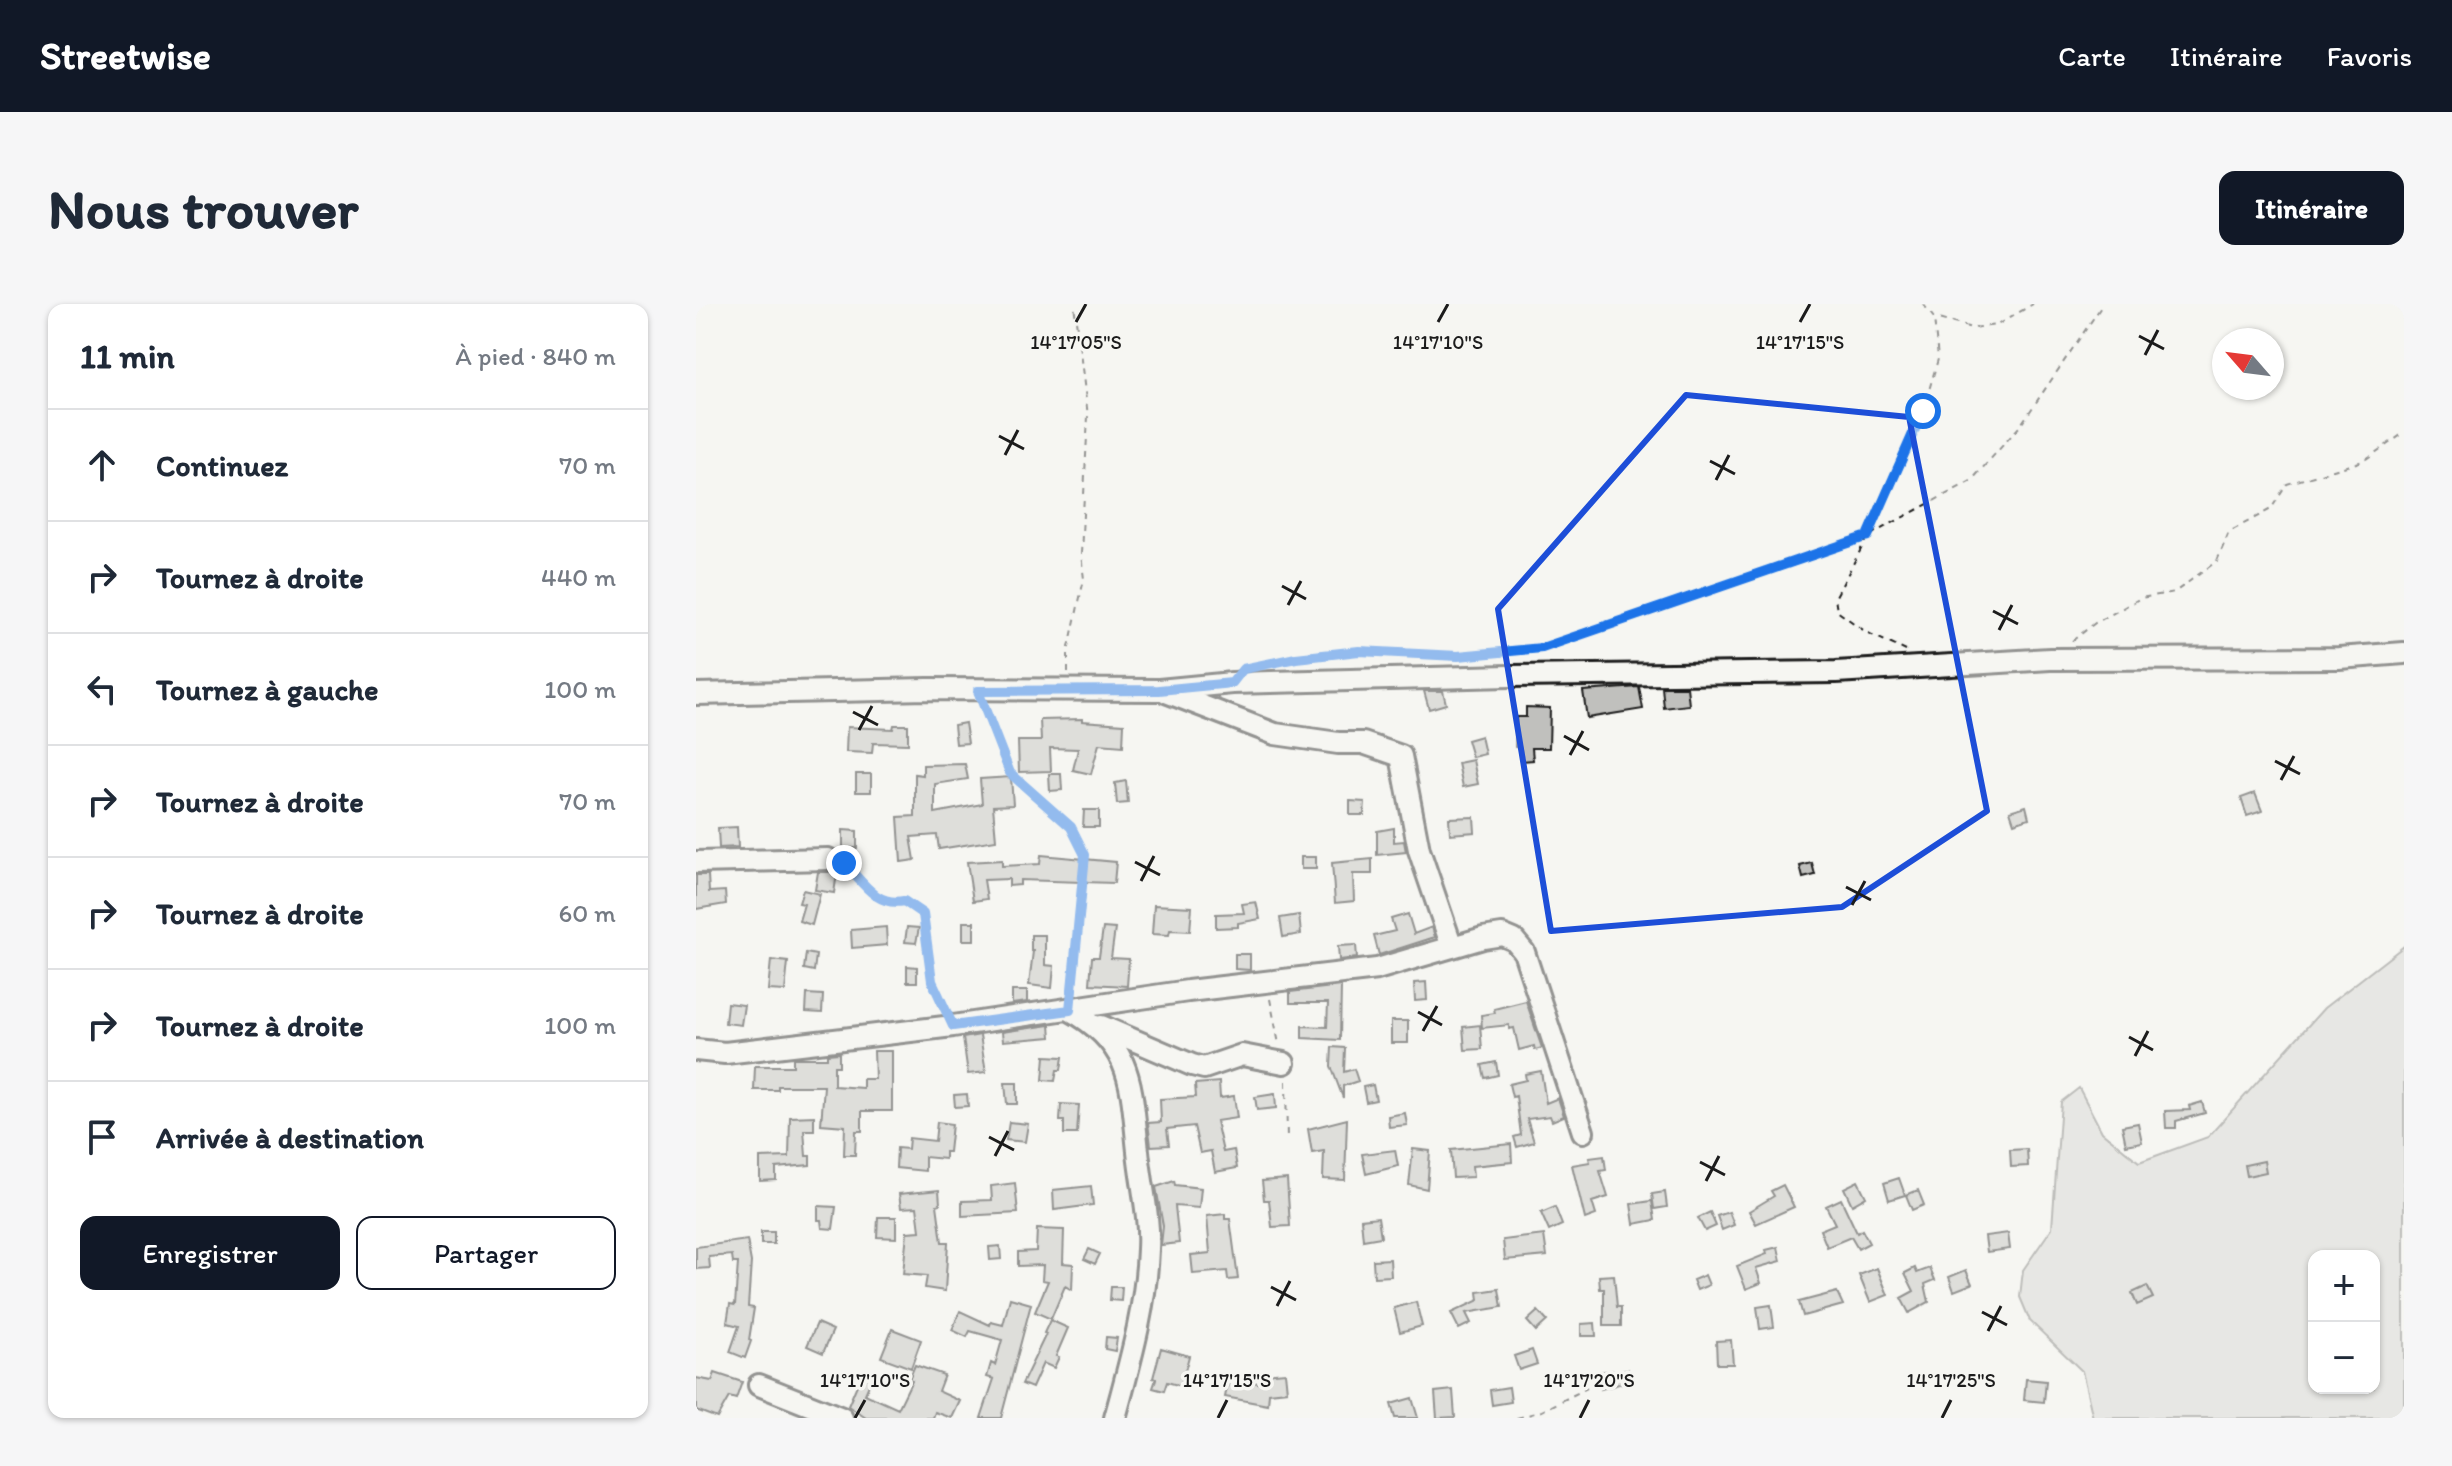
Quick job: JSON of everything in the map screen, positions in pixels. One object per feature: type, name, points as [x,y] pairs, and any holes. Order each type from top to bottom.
[{"type":"street","points":[[696,694],[928,689],[1159,690],[1232,683],[1836,672],[2050,659],[2339,658],[2404,653]]},
{"type":"street","points":[[1159,690],[1275,734],[1338,743],[1363,743],[1401,756],[1419,850],[1452,947]]},
{"type":"street","points":[[696,862],[828,859]]},
{"type":"street","points":[[696,1050],[725,1053],[953,1026],[1188,991],[1377,969],[1502,935],[1514,940],[1524,952],[1583,1132]]},
{"type":"street","points":[[1070,1010],[1204,1068],[1242,1055],[1284,1063]]},
{"type":"street","points":[[1090,1021],[1105,1033],[1130,1083],[1149,1247],[1140,1327],[1115,1418]]},
{"type":"street","points":[[759,1385],[842,1418]]},
{"type":"path","points":[[1069,691],[1068,652],[1084,579],[1081,554],[1088,416],[1074,304]]},
{"type":"path","points":[[1915,655],[1866,632],[1837,611],[1835,598],[1868,536],[1923,411],[1938,359],[1934,318],[1923,304]]},
{"type":"path","points":[[1934,318],[1972,328],[1997,325],[2033,304]]},
{"type":"path","points":[[1256,666],[1359,651],[1458,656],[1542,648],[1868,536],[1971,481],[2020,426],[2103,304]]},
{"type":"path","points":[[2073,641],[2095,623],[2141,598],[2175,592],[2217,561],[2229,532],[2271,509],[2287,484],[2363,461],[2404,433]]},
{"type":"path","points":[[978,691],[1010,773],[1071,827],[1085,855],[1070,1010]]},
{"type":"path","points":[[828,859],[834,857],[844,863],[879,899],[891,903],[904,901],[923,914],[932,981],[953,1026]]},
{"type":"path","points":[[1517,1418],[1542,1411],[1587,1388]]},
{"type":"path","points":[[1542,1411],[1542,1418]]},
{"type":"highlighted area","points":[[1686,395],[1909,417],[1987,811],[1842,907],[1551,931],[1498,609]]},
{"type":"shaded area","points":[[2404,946],[2404,1418],[2093,1418],[2082,1371],[2030,1321],[2020,1297],[2023,1270],[2052,1228],[2061,1102],[2079,1088],[2102,1132],[2139,1162],[2208,1137],[2324,1008]]},
{"type":"building","points":[[1639,687],[1643,709],[1587,718],[1583,691]]},
{"type":"building","points":[[1662,687],[1687,687],[1689,705],[1664,708]]},
{"type":"building","points":[[1424,691],[1443,691],[1446,704],[1429,709]]},
{"type":"building","points":[[1526,707],[1550,708],[1549,748],[1532,748],[1533,760],[1522,761],[1520,748],[1515,747],[1516,717],[1526,717]]},
{"type":"building","points":[[1082,719],[1124,724],[1123,746],[1099,744],[1091,774],[1073,770],[1078,749],[1050,748],[1051,771],[1019,772],[1018,741],[1041,741],[1040,720]]},
{"type":"building","points":[[965,723],[968,743],[956,744],[954,725]]},
{"type":"building","points":[[894,725],[908,725],[908,744],[873,743],[872,753],[846,752],[847,727],[893,729]]},
{"type":"building","points":[[1481,736],[1485,754],[1472,757],[1467,740]]},
{"type":"building","points":[[1473,760],[1478,784],[1463,787],[1458,763]]},
{"type":"building","points":[[965,764],[968,779],[935,784],[935,813],[982,804],[980,779],[1011,777],[1013,805],[993,806],[996,840],[939,849],[937,835],[911,837],[915,860],[901,862],[898,817],[915,816],[915,774],[923,775],[923,765]]},
{"type":"building","points":[[856,774],[871,774],[871,792],[856,792]]},
{"type":"building","points":[[1049,774],[1061,774],[1062,790],[1050,791]]},
{"type":"building","points":[[1126,781],[1128,803],[1117,804],[1115,783]]},
{"type":"building","points":[[2255,793],[2262,811],[2247,816],[2241,798]]},
{"type":"building","points":[[1350,801],[1365,802],[1364,815],[1350,815]]},
{"type":"building","points":[[2026,806],[2029,818],[2014,823],[2010,811]]},
{"type":"building","points":[[1084,810],[1099,810],[1099,827],[1083,827]]},
{"type":"building","points":[[1474,817],[1475,832],[1450,834],[1449,818]]},
{"type":"building","points":[[737,827],[738,847],[719,848],[718,828]]},
{"type":"building","points":[[1394,828],[1394,842],[1404,841],[1406,852],[1377,855],[1377,831]]},
{"type":"building","points":[[843,830],[857,831],[857,848],[843,848]]},
{"type":"building","points":[[1041,855],[1116,862],[1114,883],[1020,880],[1020,885],[1009,886],[1009,879],[984,880],[987,899],[973,901],[967,862],[1002,860],[1002,866],[1040,864]]},
{"type":"building","points":[[1301,857],[1316,857],[1316,869],[1301,869]]},
{"type":"building","points":[[1372,859],[1372,874],[1353,874],[1354,901],[1335,903],[1332,863]]},
{"type":"building","points":[[1812,863],[1815,875],[1803,878],[1800,866]]},
{"type":"building","points":[[838,867],[834,893],[815,890],[818,872],[829,872]]},
{"type":"building","points":[[696,875],[708,875],[709,892],[725,891],[726,904],[696,909]]},
{"type":"building","points":[[803,890],[820,894],[812,925],[799,921],[804,904],[799,903]]},
{"type":"building","points":[[1256,902],[1260,919],[1238,923],[1238,927],[1216,928],[1216,914],[1244,913],[1242,904]]},
{"type":"building","points":[[1154,905],[1192,907],[1190,931],[1170,930],[1169,935],[1152,934]]},
{"type":"building","points":[[1408,914],[1414,934],[1432,927],[1435,937],[1379,955],[1374,936],[1395,931],[1391,919]]},
{"type":"building","points":[[1299,915],[1301,934],[1283,937],[1280,918]]},
{"type":"building","points":[[963,922],[974,922],[974,940],[963,940]]},
{"type":"building","points":[[886,927],[887,945],[852,948],[851,930]]},
{"type":"building","points":[[907,927],[919,928],[916,943],[905,942]]},
{"type":"building","points":[[1103,928],[1115,929],[1111,958],[1129,959],[1127,986],[1090,984],[1092,957],[1099,957]]},
{"type":"building","points":[[1031,935],[1045,935],[1045,965],[1054,966],[1052,988],[1029,985],[1033,951]]},
{"type":"building","points":[[1356,945],[1357,958],[1339,960],[1338,946]]},
{"type":"building","points":[[806,953],[816,955],[814,971],[804,969]]},
{"type":"building","points":[[1235,954],[1250,954],[1250,970],[1235,969]]},
{"type":"building","points":[[771,960],[788,962],[785,991],[768,990]]},
{"type":"building","points":[[907,966],[917,967],[917,982],[907,982]]},
{"type":"building","points":[[1426,982],[1427,1000],[1415,1001],[1414,983]]},
{"type":"building","points":[[1341,986],[1340,1040],[1302,1038],[1302,1026],[1327,1027],[1328,1003],[1290,1003],[1290,992]]},
{"type":"building","points":[[1012,991],[1027,991],[1027,1002],[1012,1004]]},
{"type":"building","points":[[807,994],[823,995],[822,1013],[806,1012]]},
{"type":"building","points":[[1526,1001],[1542,1048],[1535,1050],[1534,1046],[1519,1050],[1514,1028],[1509,1029],[1509,1025],[1482,1028],[1481,1015]]},
{"type":"building","points":[[727,1003],[744,1005],[741,1025],[725,1023]]},
{"type":"building","points":[[1391,1021],[1408,1021],[1408,1043],[1391,1043]]},
{"type":"building","points":[[1050,1025],[1051,1037],[1003,1041],[1002,1032]]},
{"type":"building","points":[[1480,1025],[1482,1049],[1465,1050],[1463,1027]]},
{"type":"building","points":[[980,1035],[986,1072],[968,1074],[963,1038]]},
{"type":"building","points":[[1332,1047],[1345,1048],[1344,1072],[1354,1069],[1358,1081],[1343,1086],[1343,1098],[1331,1066]]},
{"type":"building","points":[[874,1051],[892,1051],[892,1111],[862,1111],[862,1131],[856,1131],[855,1155],[844,1155],[845,1126],[821,1124],[824,1086],[778,1086],[778,1090],[754,1090],[755,1066],[793,1066],[793,1058],[827,1058],[827,1054],[839,1053],[839,1066],[834,1066],[834,1086],[863,1088],[863,1079],[875,1079]]},
{"type":"building","points":[[1045,1056],[1063,1057],[1055,1081],[1043,1080]]},
{"type":"building","points":[[1496,1062],[1498,1075],[1485,1078],[1482,1065]]},
{"type":"building","points":[[1541,1071],[1546,1103],[1558,1098],[1564,1116],[1552,1121],[1550,1116],[1527,1119],[1534,1142],[1517,1147],[1514,1137],[1521,1135],[1516,1096],[1512,1097],[1509,1084],[1526,1080],[1525,1074]]},
{"type":"building","points":[[1219,1082],[1220,1098],[1234,1096],[1237,1118],[1216,1121],[1223,1152],[1234,1150],[1237,1168],[1215,1172],[1211,1151],[1200,1153],[1194,1126],[1167,1129],[1169,1145],[1151,1146],[1148,1123],[1161,1122],[1160,1099],[1196,1097],[1195,1084]]},
{"type":"building","points":[[1005,1083],[1017,1083],[1017,1104],[1007,1104]]},
{"type":"building","points":[[1373,1085],[1376,1100],[1366,1102],[1363,1087]]},
{"type":"building","points":[[967,1094],[968,1106],[955,1107],[954,1095]]},
{"type":"building","points":[[1275,1094],[1276,1108],[1257,1110],[1255,1097]]},
{"type":"building","points":[[2202,1102],[2205,1113],[2176,1121],[2176,1128],[2166,1128],[2165,1111],[2190,1110],[2189,1106]]},
{"type":"building","points":[[1061,1104],[1079,1105],[1077,1134],[1064,1134],[1064,1121],[1060,1121]]},
{"type":"building","points":[[1405,1113],[1407,1125],[1389,1127],[1388,1116]]},
{"type":"building","points":[[814,1116],[814,1130],[804,1130],[806,1156],[810,1156],[810,1165],[776,1168],[776,1180],[760,1181],[760,1158],[789,1157],[790,1117]]},
{"type":"building","points":[[1347,1119],[1345,1180],[1323,1179],[1324,1151],[1312,1153],[1308,1129]]},
{"type":"building","points":[[937,1122],[952,1124],[949,1152],[945,1152],[945,1159],[925,1157],[925,1171],[896,1168],[897,1148],[908,1149],[909,1138],[935,1141]]},
{"type":"building","points":[[1009,1122],[1028,1124],[1025,1142],[1006,1140]]},
{"type":"building","points":[[2138,1123],[2142,1142],[2126,1145],[2122,1126]]},
{"type":"building","points":[[1511,1144],[1512,1162],[1472,1166],[1473,1177],[1453,1178],[1451,1150]]},
{"type":"building","points":[[1413,1149],[1430,1151],[1427,1189],[1409,1185]]},
{"type":"building","points":[[2027,1149],[2028,1166],[2011,1167],[2010,1150]]},
{"type":"building","points":[[1395,1150],[1398,1166],[1366,1174],[1362,1154]]},
{"type":"building","points":[[1604,1156],[1606,1170],[1600,1171],[1608,1197],[1592,1202],[1596,1215],[1585,1219],[1572,1165]]},
{"type":"building","points":[[2264,1161],[2266,1172],[2247,1176],[2245,1165]]},
{"type":"building","points":[[1899,1178],[1905,1195],[1889,1200],[1884,1183]]},
{"type":"building","points":[[1287,1179],[1290,1226],[1272,1227],[1269,1200],[1264,1200],[1262,1181]]},
{"type":"building","points":[[1174,1181],[1175,1185],[1201,1188],[1199,1208],[1175,1206],[1179,1243],[1161,1245],[1163,1226],[1156,1187]]},
{"type":"building","points":[[1858,1181],[1866,1197],[1852,1205],[1844,1188]]},
{"type":"building","points":[[1015,1183],[1018,1213],[962,1216],[962,1201],[992,1200],[991,1186]]},
{"type":"building","points":[[1783,1185],[1794,1207],[1756,1224],[1749,1211],[1774,1196],[1771,1191]]},
{"type":"building","points":[[1091,1186],[1093,1205],[1054,1210],[1053,1190]]},
{"type":"building","points":[[939,1190],[940,1204],[937,1205],[942,1242],[948,1242],[945,1291],[925,1288],[927,1276],[903,1274],[907,1232],[920,1231],[917,1207],[901,1208],[899,1194]]},
{"type":"building","points":[[1918,1190],[1924,1205],[1912,1210],[1906,1195]]},
{"type":"building","points":[[1665,1192],[1667,1207],[1654,1209],[1652,1194]]},
{"type":"building","points":[[1841,1199],[1857,1233],[1862,1230],[1869,1243],[1858,1249],[1851,1237],[1827,1247],[1820,1230],[1835,1224],[1826,1206]]},
{"type":"building","points":[[1652,1201],[1655,1220],[1634,1224],[1631,1204]]},
{"type":"building","points":[[818,1206],[836,1207],[833,1229],[822,1228],[821,1220],[818,1220]]},
{"type":"building","points":[[1555,1207],[1562,1225],[1549,1231],[1541,1213]]},
{"type":"building","points":[[1710,1212],[1716,1226],[1705,1231],[1698,1218]]},
{"type":"building","points":[[1729,1212],[1734,1225],[1722,1230],[1717,1216]]},
{"type":"building","points":[[1225,1214],[1225,1219],[1230,1219],[1238,1279],[1228,1280],[1227,1271],[1193,1274],[1191,1255],[1210,1253],[1207,1216]]},
{"type":"building","points":[[878,1217],[896,1217],[896,1238],[877,1237]]},
{"type":"building","points":[[1378,1217],[1381,1237],[1363,1240],[1361,1219]]},
{"type":"building","points":[[1037,1229],[1064,1230],[1063,1263],[1073,1264],[1072,1290],[1065,1286],[1051,1319],[1035,1312],[1048,1281],[1042,1280],[1043,1265],[1018,1266],[1018,1252],[1036,1251]]},
{"type":"building","points":[[761,1232],[774,1232],[774,1244],[761,1244]]},
{"type":"building","points":[[2008,1233],[2010,1249],[1987,1252],[1985,1236]]},
{"type":"building","points":[[1544,1235],[1547,1256],[1505,1260],[1503,1240]]},
{"type":"building","points":[[747,1240],[751,1262],[748,1307],[754,1308],[751,1341],[745,1358],[730,1352],[739,1326],[727,1323],[730,1304],[735,1305],[738,1263],[733,1263],[732,1255],[709,1257],[710,1268],[696,1269],[696,1247]]},
{"type":"building","points":[[1000,1246],[1001,1259],[990,1260],[989,1247]]},
{"type":"building","points":[[1778,1247],[1781,1261],[1756,1268],[1761,1283],[1746,1289],[1737,1266]]},
{"type":"building","points":[[1089,1249],[1100,1254],[1095,1264],[1084,1259]]},
{"type":"building","points":[[1390,1259],[1391,1276],[1374,1277],[1373,1260]]},
{"type":"building","points":[[1877,1268],[1888,1295],[1870,1302],[1859,1275]]},
{"type":"building","points":[[1915,1268],[1917,1273],[1930,1268],[1935,1280],[1925,1284],[1929,1302],[1909,1313],[1901,1298],[1914,1291],[1905,1273]]},
{"type":"building","points":[[1966,1270],[1972,1284],[1954,1291],[1949,1277]]},
{"type":"building","points":[[1614,1275],[1617,1307],[1621,1307],[1621,1326],[1604,1326],[1604,1289],[1600,1289],[1599,1276]]},
{"type":"building","points":[[1705,1275],[1709,1285],[1697,1290],[1693,1280]]},
{"type":"building","points":[[2147,1286],[2153,1298],[2137,1305],[2132,1293]]},
{"type":"building","points":[[1111,1287],[1122,1287],[1121,1301],[1110,1300]]},
{"type":"building","points":[[1499,1289],[1502,1307],[1466,1313],[1471,1323],[1459,1329],[1451,1313],[1479,1300],[1478,1292]]},
{"type":"building","points":[[1837,1292],[1843,1305],[1803,1316],[1799,1302]]},
{"type":"building","points":[[1010,1298],[1031,1304],[1001,1418],[981,1418],[994,1379],[987,1377],[991,1363],[995,1365],[1002,1340],[970,1331],[967,1337],[952,1330],[960,1311],[990,1325],[991,1322],[1003,1325]]},
{"type":"building","points":[[1416,1302],[1422,1326],[1400,1332],[1394,1308]]},
{"type":"building","points":[[1771,1305],[1774,1327],[1760,1329],[1757,1307]]},
{"type":"building","points":[[1538,1311],[1547,1321],[1536,1331],[1527,1321]]},
{"type":"building","points":[[1050,1320],[1068,1328],[1054,1368],[1043,1363],[1032,1388],[1022,1384]]},
{"type":"building","points":[[817,1323],[833,1330],[823,1353],[807,1346]]},
{"type":"building","points":[[1595,1323],[1596,1336],[1581,1336],[1581,1324]]},
{"type":"building","points":[[892,1329],[921,1340],[911,1368],[881,1357]]},
{"type":"building","points":[[1106,1337],[1117,1338],[1115,1351],[1105,1349]]},
{"type":"building","points":[[1731,1340],[1733,1364],[1717,1364],[1716,1341]]},
{"type":"building","points":[[1161,1348],[1189,1356],[1181,1386],[1167,1382],[1164,1391],[1153,1388]]},
{"type":"building","points":[[1532,1350],[1537,1364],[1519,1370],[1514,1356]]},
{"type":"building","points":[[915,1365],[944,1375],[938,1391],[960,1401],[952,1418],[935,1412],[933,1418],[866,1418],[848,1406],[862,1373],[872,1378],[865,1394],[898,1409],[912,1380],[909,1379]]},
{"type":"building","points":[[1628,1369],[1630,1381],[1601,1389],[1599,1372]]},
{"type":"building","points":[[1285,1372],[1287,1391],[1269,1393],[1268,1405],[1225,1397],[1229,1378],[1264,1384],[1264,1374]]},
{"type":"building","points":[[715,1373],[742,1382],[736,1399],[729,1397],[717,1418],[696,1410],[696,1378],[712,1381]]},
{"type":"building","points":[[2026,1379],[2046,1381],[2044,1402],[2024,1400]]},
{"type":"building","points":[[1509,1387],[1511,1402],[1492,1405],[1490,1390]]},
{"type":"building","points":[[1453,1390],[1455,1417],[1437,1418],[1435,1392]]},
{"type":"building","points":[[1412,1398],[1418,1418],[1395,1418],[1391,1404]]},
{"type":"route","points":[[844,863],[879,899],[891,903],[904,901],[923,914],[932,981],[953,1026],[1070,1010],[1085,855],[1071,827],[1010,773],[978,691],[1159,690],[1232,683],[1243,669],[1296,658],[1359,651],[1458,656],[1542,648],[1868,536],[1923,411]]}]
